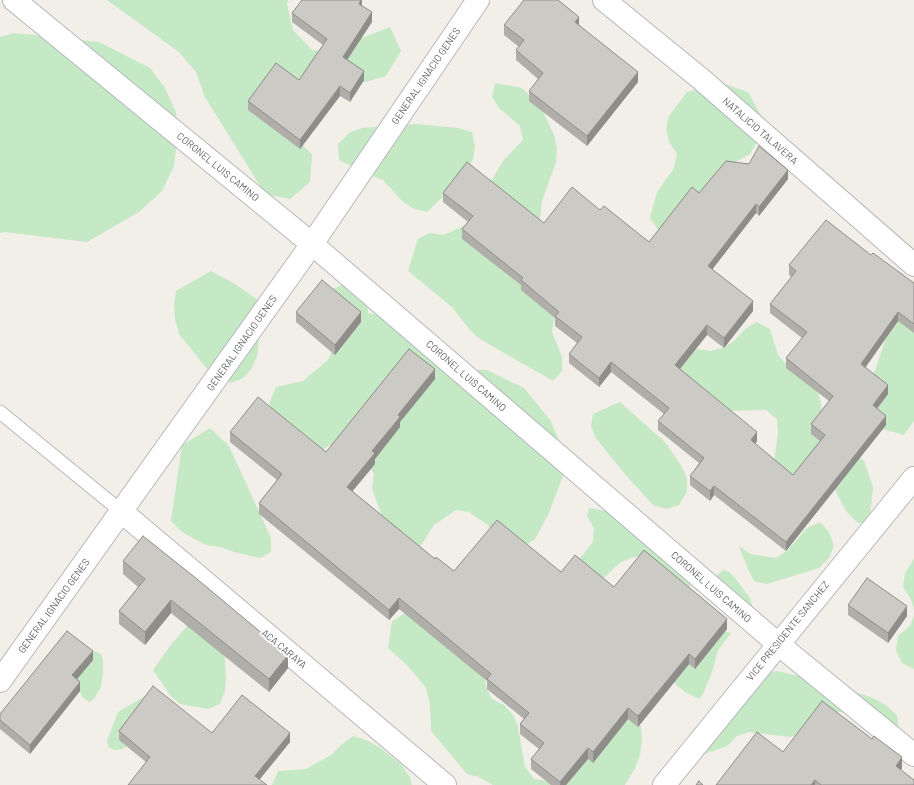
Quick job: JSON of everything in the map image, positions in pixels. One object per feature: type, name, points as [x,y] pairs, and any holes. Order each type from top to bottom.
[{"type":"street","name":"CORONEL LUIS CAMINO","points":[[14,0],[312,244],[778,644],[914,755]]},
{"type":"street","name":"GENERAL IGNACIO GENES","points":[[0,681],[312,244],[478,0]]},
{"type":"street","name":"NATALICIO TALAVERA","points":[[604,0],[707,84],[914,264]]},
{"type":"street","name":"VICE PRESIDENTE SANCHEZ","points":[[664,785],[914,478]]},
{"type":"street","name":"ACA CARAYA","points":[[122,512],[446,785]]},
{"type":"lane","points":[[0,412],[122,512]]},
{"type":"green space","points":[[107,0],[288,0],[287,4],[293,30],[312,50],[340,52],[364,37],[390,27],[401,51],[386,76],[362,83],[271,117],[312,154],[310,182],[290,199],[265,194],[205,97],[196,72],[179,52]]},
{"type":"green space","points":[[14,33],[99,42],[150,68],[165,88],[176,112],[177,139],[174,166],[162,191],[139,212],[87,242],[5,232],[0,233],[0,37]]},
{"type":"green space","points":[[495,83],[522,88],[541,107],[554,135],[557,148],[556,162],[542,201],[539,227],[579,308],[554,318],[552,332],[562,357],[562,371],[553,381],[480,339],[470,330],[452,307],[408,271],[418,239],[430,233],[444,235],[470,223],[481,198],[503,161],[523,140],[520,126],[499,108],[492,97]]},
{"type":"green space","points":[[722,83],[748,92],[763,119],[763,131],[750,154],[725,168],[671,225],[658,230],[650,218],[657,192],[673,170],[677,154],[669,142],[666,129],[669,116],[687,92]]},
{"type":"green space","points":[[417,124],[458,128],[472,132],[475,146],[473,160],[457,183],[427,212],[414,209],[402,201],[383,180],[339,160],[338,144],[349,133],[362,128]]},
{"type":"green space","points":[[211,271],[235,284],[258,300],[262,312],[257,356],[252,368],[243,378],[231,383],[219,378],[208,370],[179,334],[175,319],[174,305],[176,291]]},
{"type":"green space","points":[[343,285],[367,300],[368,313],[381,315],[394,313],[419,321],[429,331],[447,369],[487,370],[524,388],[551,421],[566,458],[564,473],[549,513],[535,539],[521,549],[497,538],[488,525],[469,512],[456,510],[434,525],[420,547],[394,539],[381,514],[372,488],[374,474],[367,462],[342,446],[329,445],[320,453],[268,416],[270,401],[276,387],[303,381],[328,360],[335,345],[329,290]]},
{"type":"green space","points":[[914,311],[914,421],[904,435],[880,428],[870,401],[874,373],[893,318]]},
{"type":"green space","points":[[757,322],[770,329],[778,355],[787,365],[817,390],[821,403],[823,430],[864,461],[873,487],[869,526],[857,522],[846,511],[833,486],[772,476],[778,433],[777,419],[766,410],[727,411],[667,359],[685,342],[697,349],[711,351],[725,347],[736,339],[745,329]]},
{"type":"green space","points":[[620,402],[665,442],[681,465],[687,478],[687,492],[679,505],[666,509],[653,505],[624,473],[596,438],[591,426],[593,414]]},
{"type":"green space","points":[[210,428],[229,446],[271,538],[271,552],[260,558],[234,552],[221,547],[206,545],[182,532],[171,521],[182,445]]},
{"type":"green space","points":[[589,508],[617,513],[656,530],[678,543],[686,555],[691,581],[686,600],[724,631],[731,633],[718,650],[712,672],[703,694],[699,699],[685,692],[668,678],[640,556],[621,562],[605,577],[599,580],[574,566],[593,542],[594,528],[587,516]]},
{"type":"green space","points":[[820,522],[829,532],[834,546],[829,558],[819,568],[767,584],[754,581],[739,546],[750,554],[776,558],[788,550],[807,528]]},
{"type":"green space","points":[[914,559],[914,610],[911,599],[903,587],[905,573]]},
{"type":"green space","points":[[723,570],[729,572],[734,577],[750,598],[754,612],[707,584]]},
{"type":"green space","points":[[404,614],[417,616],[484,673],[486,686],[492,699],[504,705],[513,715],[518,727],[525,767],[534,779],[549,781],[616,712],[641,726],[642,740],[640,755],[635,768],[625,785],[493,785],[479,777],[467,774],[431,731],[430,704],[426,688],[408,666],[388,648],[392,621]]},
{"type":"green space","points":[[914,615],[914,669],[902,663],[896,651],[898,636],[910,626]]},
{"type":"green space","points":[[189,624],[223,630],[226,678],[225,691],[220,704],[208,709],[180,704],[170,695],[153,670],[170,646]]},
{"type":"green space","points":[[79,645],[101,654],[103,660],[101,687],[94,699],[89,702],[82,697],[77,682],[76,660]]},
{"type":"green space","points":[[777,671],[871,697],[886,705],[897,715],[899,729],[881,748],[865,725],[853,716],[841,712],[827,713],[803,733],[790,737],[749,732],[737,736],[727,746],[702,755],[764,673]]},
{"type":"green space","points":[[150,693],[134,741],[123,749],[116,750],[109,748],[107,741],[118,712]]},
{"type":"green space","points":[[353,736],[366,740],[379,747],[402,765],[410,778],[412,785],[272,785],[278,771],[306,769],[331,755]]},
{"type":"building","points":[[302,0],[361,0],[359,4],[372,12],[343,57],[364,71],[350,93],[340,86],[300,140],[248,101],[276,63],[299,80],[327,39],[292,13]]},
{"type":"building","points":[[524,0],[558,0],[579,17],[575,22],[638,72],[587,136],[529,91],[543,73],[516,50],[524,40],[504,25]]},
{"type":"building","points":[[759,146],[788,170],[759,207],[756,204],[708,266],[753,301],[724,338],[707,325],[675,365],[757,432],[751,440],[793,475],[825,435],[811,424],[833,396],[786,358],[807,332],[770,304],[796,271],[789,265],[826,220],[871,255],[873,253],[914,283],[914,324],[898,312],[861,364],[888,385],[873,405],[886,416],[786,542],[714,486],[710,491],[690,476],[704,458],[658,421],[669,408],[611,362],[599,378],[569,354],[582,337],[555,316],[559,312],[521,280],[523,278],[462,229],[473,216],[443,193],[467,162],[544,223],[572,187],[600,210],[604,206],[649,242],[692,187],[699,193],[726,161],[749,164]]},
{"type":"building","points":[[322,280],[361,312],[335,345],[296,312]]},
{"type":"building","points":[[409,349],[435,369],[398,415],[400,417],[372,451],[375,453],[347,487],[435,559],[436,557],[454,571],[497,520],[561,572],[575,555],[614,587],[644,550],[727,619],[695,659],[689,654],[638,716],[628,708],[593,752],[588,748],[560,782],[531,759],[544,743],[520,724],[529,713],[487,679],[491,674],[399,598],[389,610],[259,503],[282,474],[230,432],[258,397],[326,452]]},
{"type":"building","points":[[143,536],[288,655],[269,679],[171,600],[145,632],[119,611],[145,579],[123,561]]},
{"type":"building","points":[[867,578],[907,606],[888,633],[848,605]]},
{"type":"building","points":[[67,631],[93,651],[72,675],[80,682],[30,745],[0,720],[0,714]]},
{"type":"building","points":[[153,686],[212,733],[242,695],[290,733],[255,776],[267,785],[128,785],[150,757],[119,731]]},
{"type":"building","points":[[822,701],[872,739],[874,736],[902,757],[896,766],[914,780],[914,785],[821,785],[815,780],[811,785],[716,785],[757,732],[783,752]]},
{"type":"building","points":[[699,781],[703,785],[696,785]]}]
